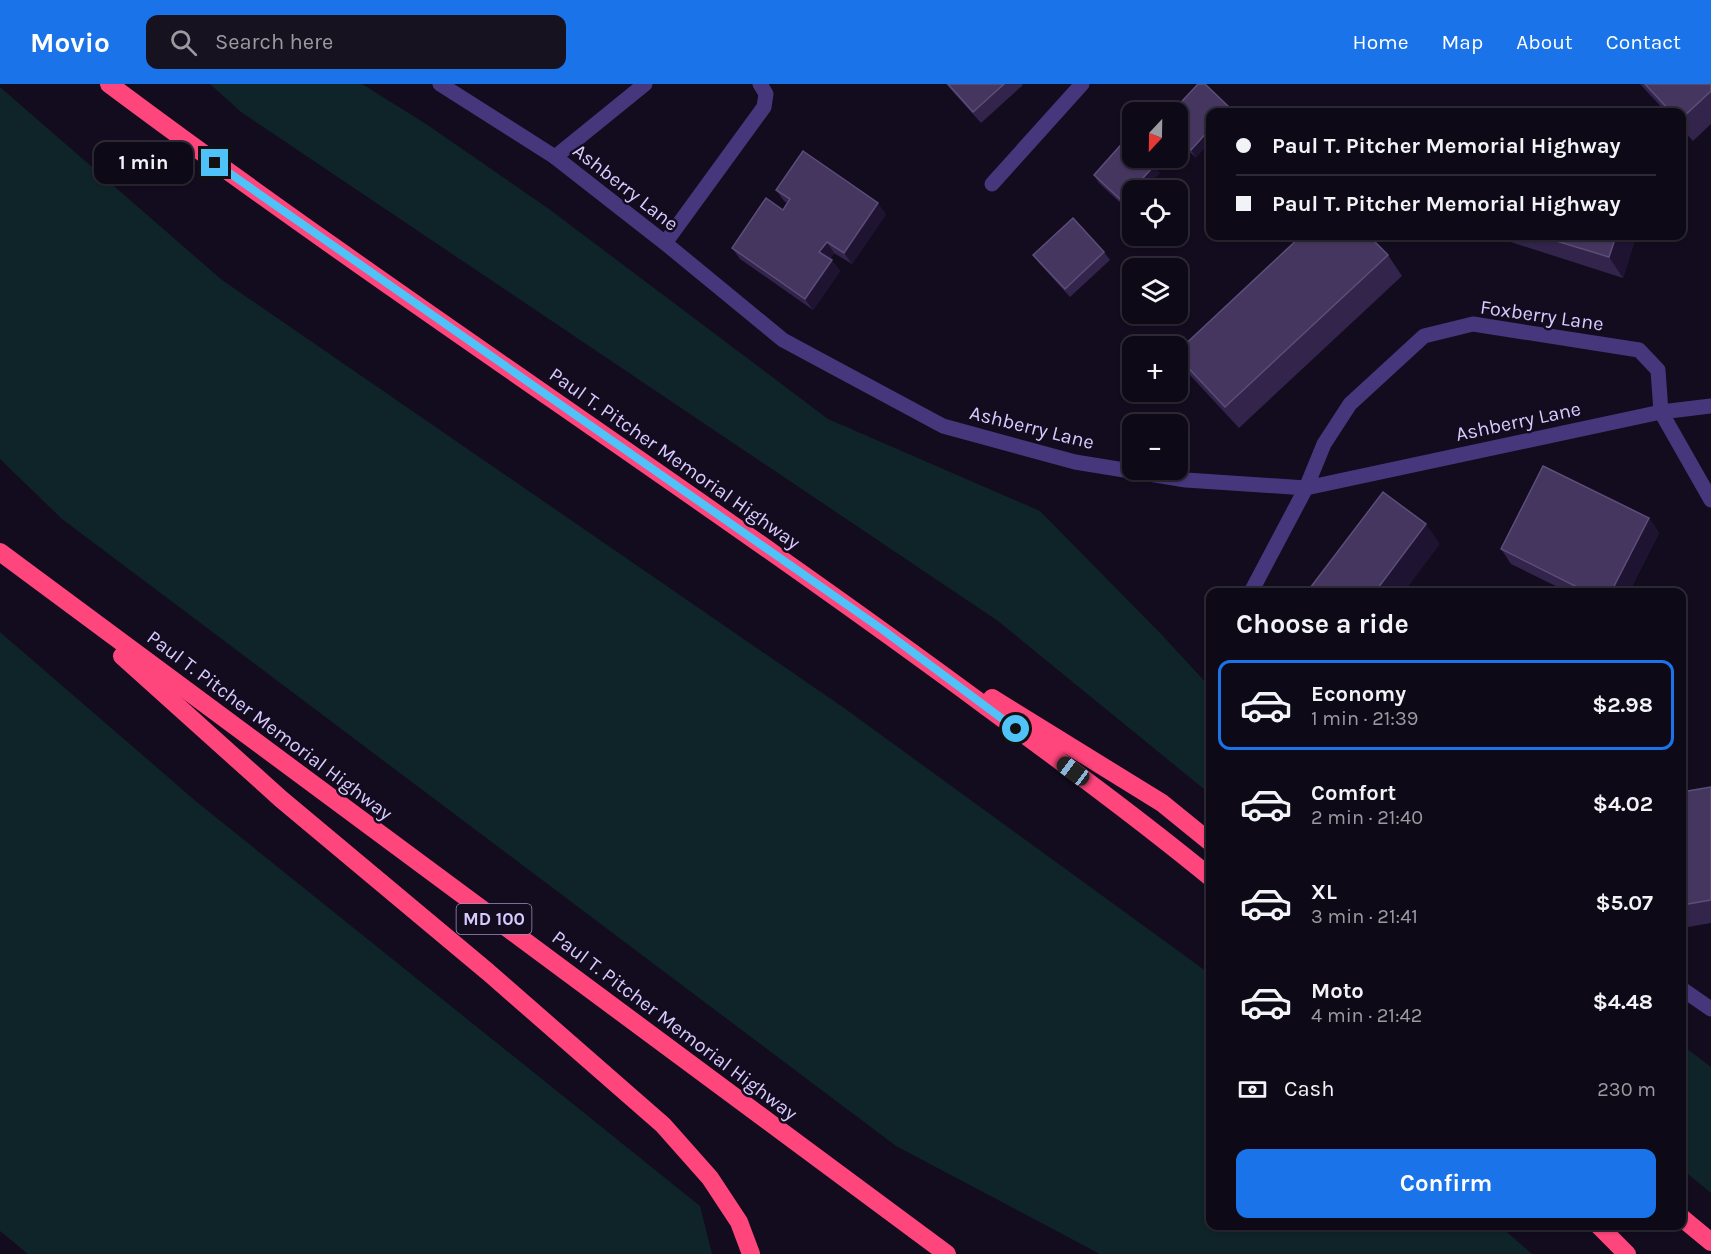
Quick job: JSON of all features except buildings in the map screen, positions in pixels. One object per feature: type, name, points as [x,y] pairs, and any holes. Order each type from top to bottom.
[{"type":"highway","name":"Paul T. Pitcher Memorial Highway","points":[[109,84],[233,177],[883,630],[1149,827],[1206,874]]},
{"type":"highway","name":"Paul T. Pitcher Memorial Highway","points":[[0,552],[947,1254]]},
{"type":"highway","points":[[40,583],[281,799],[488,972],[663,1125],[710,1178],[739,1222],[751,1254]]},
{"type":"highway","points":[[883,630],[1162,803],[1206,839]]},
{"type":"highway","points":[[1686,1221],[1711,1242]]},
{"type":"highway","points":[[1603,1230],[1627,1254]]},
{"type":"street","name":"Ashberry Lane","points":[[440,84],[555,157],[783,340],[943,426],[1075,462],[1186,480],[1306,488],[1661,412],[1711,406]]},
{"type":"street","points":[[555,157],[645,84]]},
{"type":"street","points":[[664,243],[764,107],[766,94],[760,84]]},
{"type":"street","points":[[992,184],[1082,84]]},
{"type":"street","name":"Foxberry Lane","points":[[1253,588],[1306,488],[1324,444],[1350,404],[1424,336],[1473,324],[1639,350],[1658,370],[1661,412]]},
{"type":"street","points":[[1661,412],[1711,500]]},
{"type":"street","points":[[1686,992],[1711,1010]]},
{"type":"green space","points":[[210,84],[362,84],[426,124],[549,209],[828,419],[1040,511],[1206,683],[1206,791],[998,621],[241,112]]},
{"type":"green space","points":[[0,87],[222,280],[844,708],[1206,971],[1206,1230],[1505,1230],[1532,1254],[1100,1254],[896,1146],[62,519],[0,459]]},
{"type":"green space","points":[[0,632],[198,803],[700,1206],[712,1254],[28,1254],[0,1231]]},
{"type":"green space","points":[[1686,1048],[1711,1067],[1711,1193],[1686,1172]]},
{"type":"route","points":[[215,163],[883,630],[1016,729]]}]
